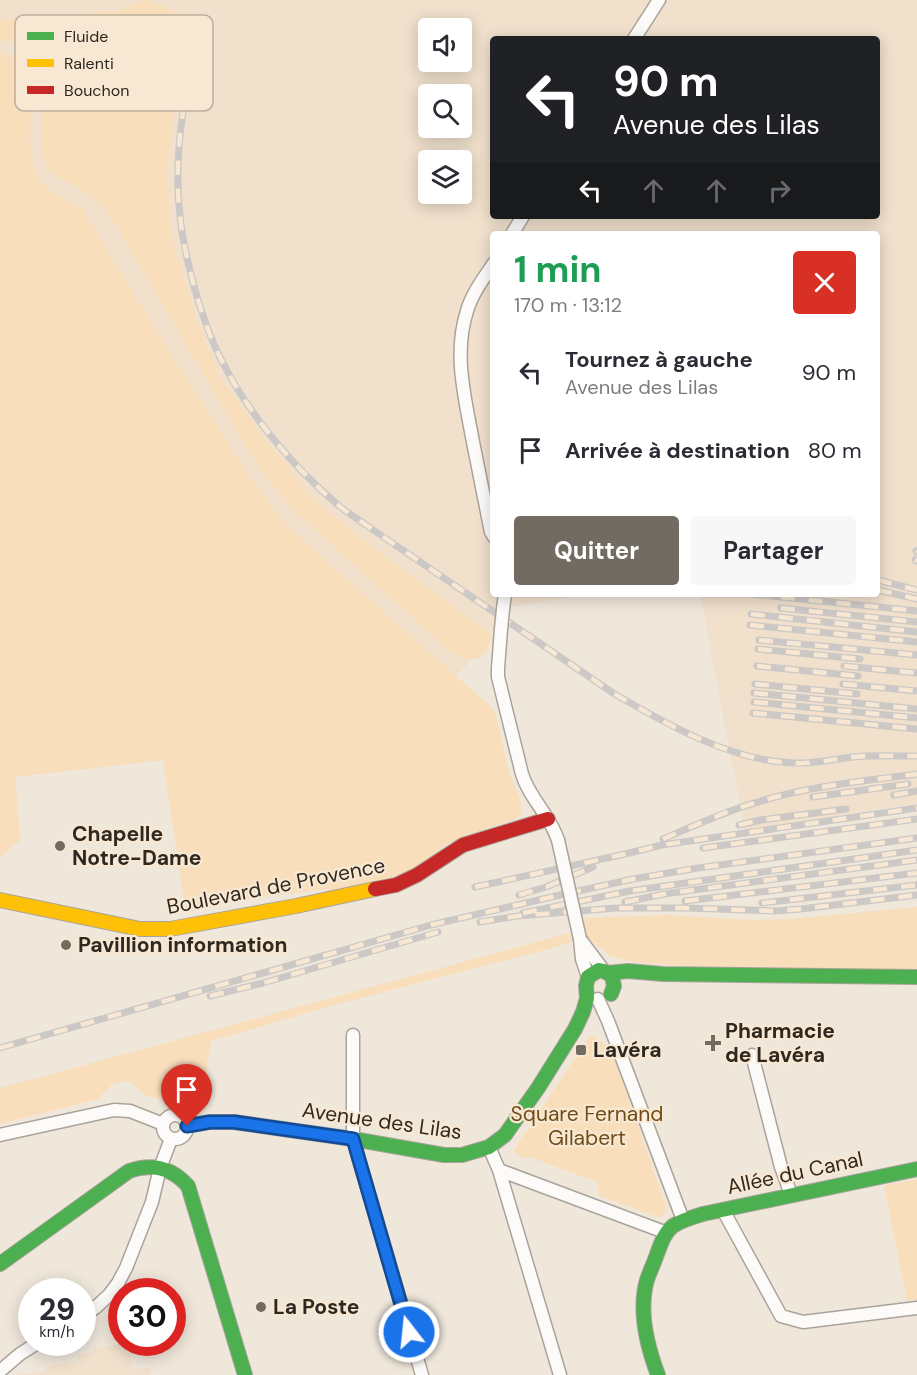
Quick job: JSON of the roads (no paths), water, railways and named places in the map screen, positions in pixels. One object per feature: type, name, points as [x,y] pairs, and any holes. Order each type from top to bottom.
[{"type":"street","points":[[636,36],[659,0]]},
{"type":"street","points":[[490,269],[467,310],[462,329],[460,365],[490,527]]},
{"type":"street","points":[[505,597],[498,677],[516,751],[527,789],[552,825],[558,840],[580,939],[582,959],[608,1021],[683,1220],[667,1233],[647,1281],[644,1312],[653,1373]]},
{"type":"street","name":"Boulevard de Provence","points":[[6,901],[140,929],[170,929],[396,885],[417,875],[463,845],[548,819]]},
{"type":"street","points":[[580,939],[614,981],[613,990],[596,990]]},
{"type":"street","points":[[489,1147],[500,1140],[510,1129],[575,1029],[585,1005],[596,990],[595,971],[917,977]]},
{"type":"street","points":[[596,990],[630,985],[663,974]]},
{"type":"street","points":[[353,1035],[353,1139],[422,1375]]},
{"type":"street","points":[[752,1055],[790,1194]]},
{"type":"street","points":[[0,1135],[114,1110],[130,1111],[163,1124]]},
{"type":"street","points":[[176,1115],[184,1118],[187,1126],[185,1134],[179,1139],[171,1139],[162,1130],[169,1116],[176,1115]]},
{"type":"street","name":"Avenue des Lilas","points":[[187,1126],[210,1122],[234,1122],[453,1155],[472,1153],[489,1147],[499,1170],[560,1375]]},
{"type":"street","points":[[96,1307],[109,1295],[126,1268],[152,1202],[160,1168],[171,1139]]},
{"type":"street","points":[[0,1264],[129,1171],[146,1165],[178,1175],[188,1186],[245,1375]]},
{"type":"street","name":"Allée du Canal","points":[[683,1220],[790,1194],[917,1169]]},
{"type":"street","points":[[499,1170],[667,1233]]},
{"type":"street","points":[[723,1210],[781,1316],[803,1322],[917,1308]]},
{"type":"street","points":[[0,1371],[18,1356]]},
{"type":"railway","points":[[184,111],[178,170],[181,227],[198,300],[209,332],[233,382],[273,439],[340,507],[613,693],[700,739],[747,756],[794,763],[861,756],[917,756]]},
{"type":"railway","points":[[880,581],[917,590]]},
{"type":"railway","points":[[880,590],[917,599]]},
{"type":"railway","points":[[782,597],[917,611]]},
{"type":"railway","points":[[781,608],[917,622]]},
{"type":"railway","points":[[751,614],[917,632]]},
{"type":"railway","points":[[750,625],[917,642]]},
{"type":"railway","points":[[759,640],[917,655]]},
{"type":"railway","points":[[758,649],[860,659]]},
{"type":"railway","points":[[757,666],[858,676]]},
{"type":"railway","points":[[844,666],[917,673]]},
{"type":"railway","points":[[755,684],[857,694]]},
{"type":"railway","points":[[843,684],[917,691]]},
{"type":"railway","points":[[754,693],[917,709]]},
{"type":"railway","points":[[754,702],[917,718]]},
{"type":"railway","points":[[753,713],[917,729]]},
{"type":"railway","points":[[663,839],[710,819],[777,796],[917,774]]},
{"type":"railway","points":[[813,797],[908,784]]},
{"type":"railway","points":[[894,795],[917,791]]},
{"type":"railway","points":[[475,887],[662,845],[917,808]]},
{"type":"railway","points":[[739,825],[846,809]]},
{"type":"railway","points":[[703,848],[917,819]]},
{"type":"railway","points":[[0,1048],[431,925],[560,895],[698,868],[917,838]]},
{"type":"railway","points":[[523,913],[630,891],[917,850]]},
{"type":"railway","points":[[625,902],[664,894],[917,860]]},
{"type":"railway","points":[[519,895],[546,887],[593,867]]},
{"type":"railway","points":[[685,901],[917,873]]},
{"type":"railway","points":[[762,903],[917,885]]},
{"type":"railway","points":[[480,922],[518,916],[616,908],[776,911],[917,895]]},
{"type":"railway","points":[[210,996],[263,983],[438,932]]},
{"type":"place","name":"Chapelle Notre-Dame","points":[[60,846]]},
{"type":"place","name":"Pavillion information","points":[[66,945]]},
{"type":"place","name":"Pharmacie de Lavéra","points":[[713,1043]]},
{"type":"place","name":"Lavéra","points":[[581,1050]]},
{"type":"place","name":"La Poste","points":[[261,1307]]},
{"type":"park label","name":"Square Fernand Gilabert","points":[[587,1126]]}]
